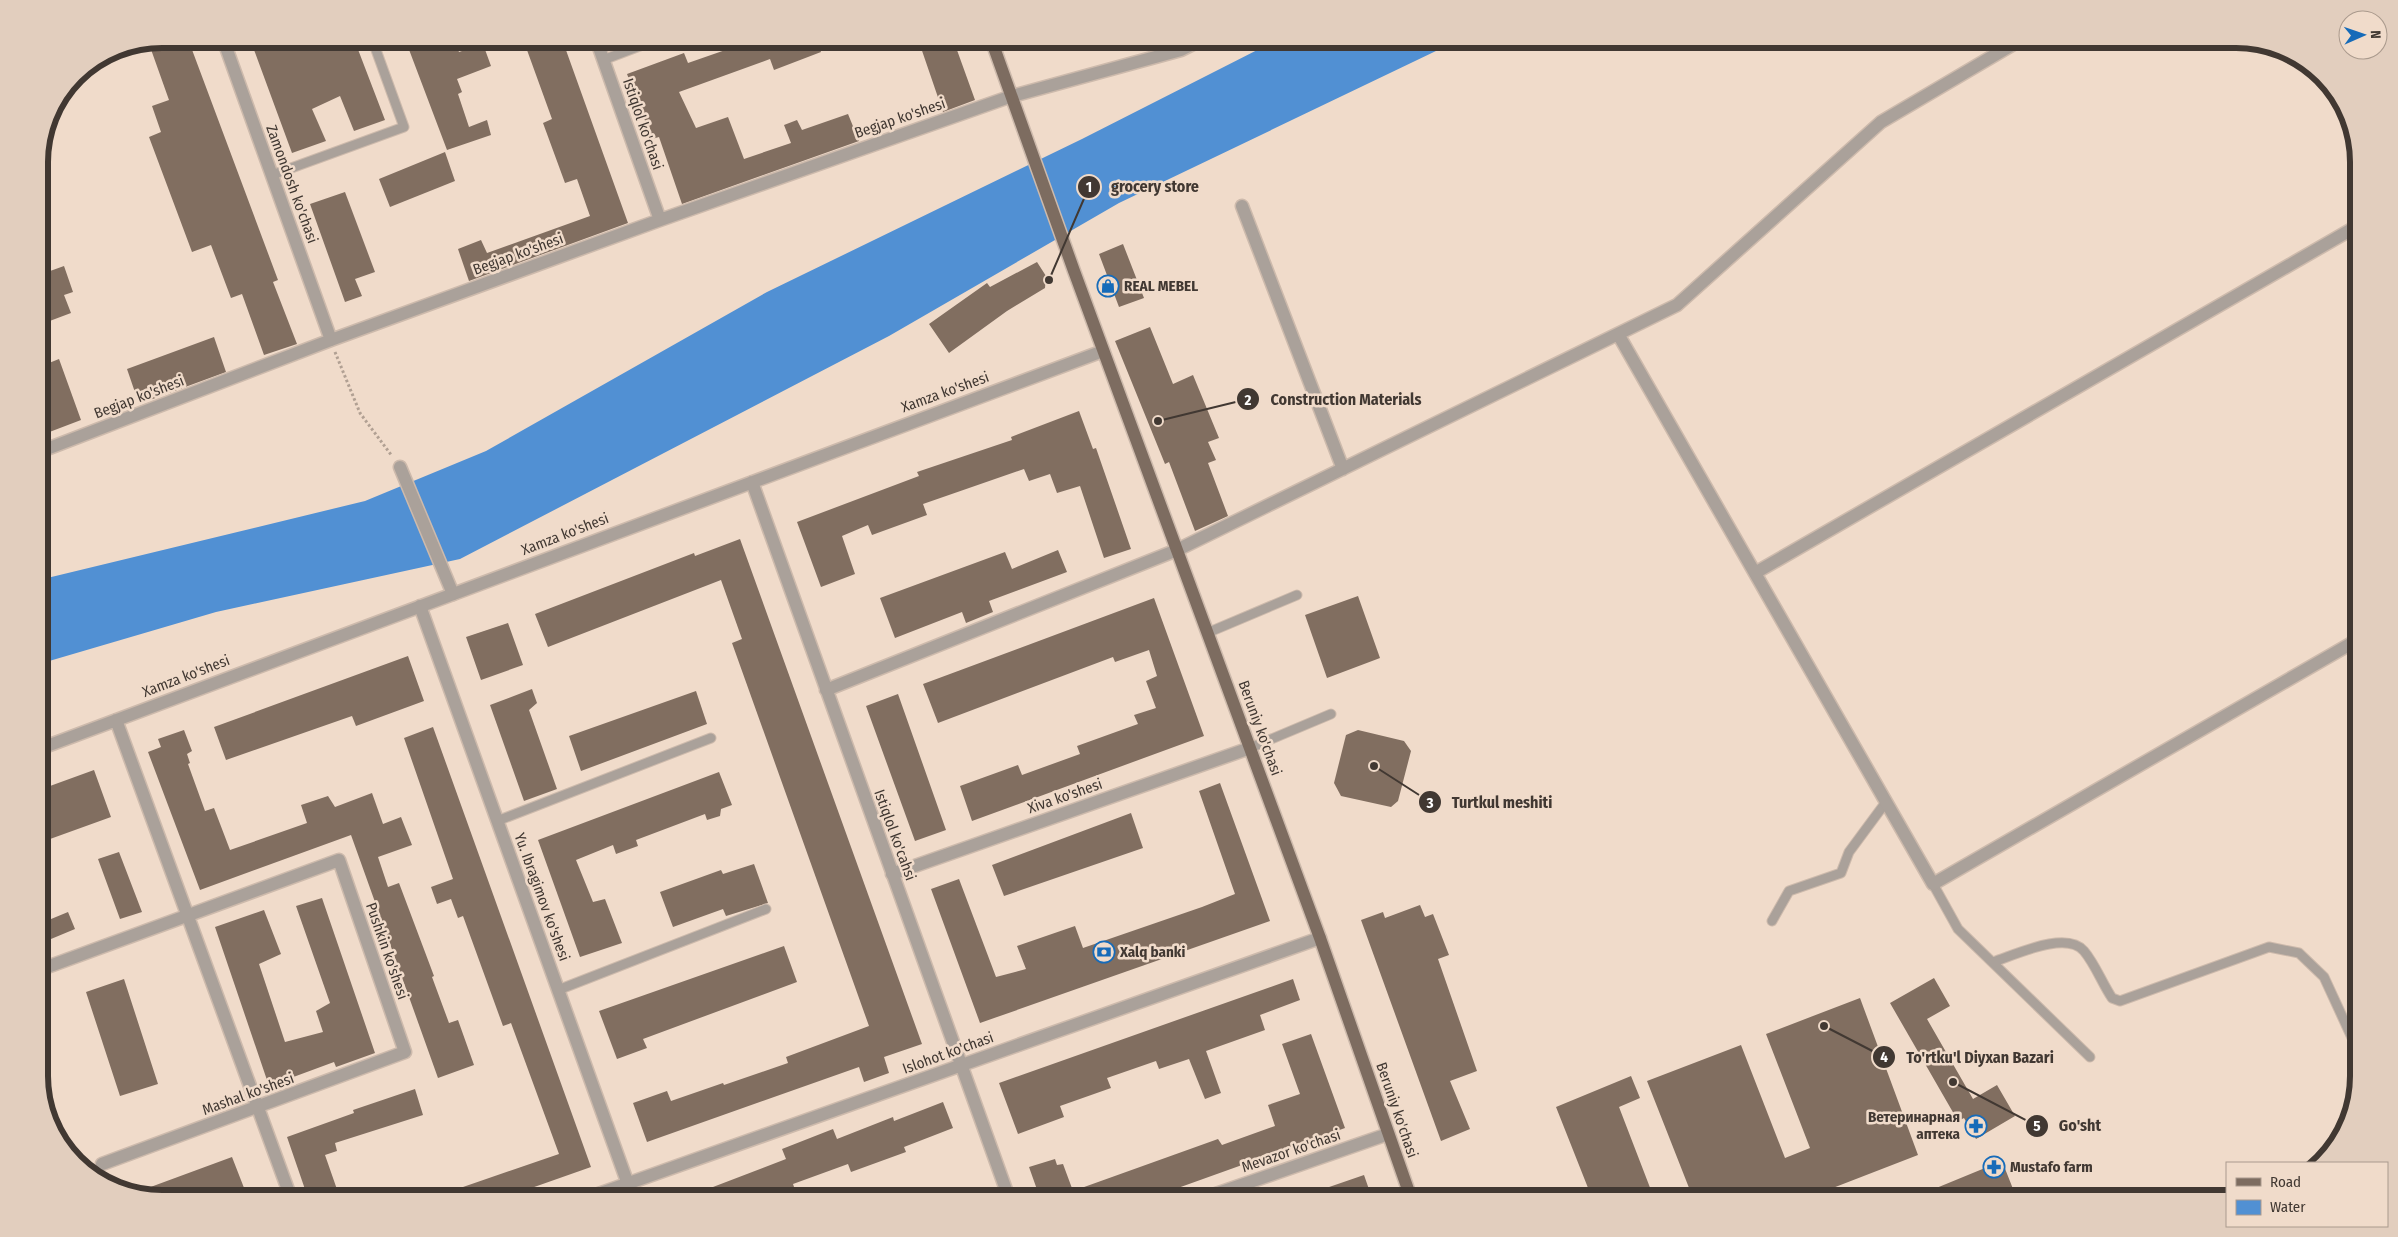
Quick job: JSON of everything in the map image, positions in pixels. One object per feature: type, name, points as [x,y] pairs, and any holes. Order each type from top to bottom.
[{"type":"main road","points":[[994,48],[1012,96]]},
{"type":"main road","name":"Beruniy ko'chasi","points":[[1012,96],[1176,550],[1320,938],[1408,1190]]},
{"type":"street","name":"Zamondosh ko'chasi","points":[[227,48],[330,340]]},
{"type":"street","name":"Istiqlol ko'chasi","points":[[599,48],[660,220]]},
{"type":"street","name":"Begjap ko'shesi","points":[[48,449],[330,340],[660,220],[1012,96],[1166,48]]},
{"type":"street","points":[[826,690],[1176,550],[1678,305],[1881,122],[2007,48]]},
{"type":"street","points":[[1242,206],[1343,469]]},
{"type":"street","points":[[1755,574],[2350,230]]},
{"type":"street","points":[[1618,334],[1933,884],[2350,643]]},
{"type":"street","name":"Xamza ko'shesi","points":[[48,746],[1103,350]]},
{"type":"street","points":[[400,466],[453,594]]},
{"type":"street","name":"Istiqlol ko'cahsi","points":[[752,482],[1006,1190]]},
{"type":"street","name":"Yu. Ibragimov ko'shesi","points":[[420,606],[630,1190]]},
{"type":"street","points":[[116,720],[288,1190]]},
{"type":"street","name":"Xiva ko'shesi","points":[[892,874],[1250,748]]},
{"type":"street","name":"Pushkin ko'shesi","points":[[188,916],[339,860],[405,1052]]},
{"type":"street","points":[[48,967],[188,916]]},
{"type":"street","name":"Islohot ko'chasi","points":[[610,1190],[1320,938]]},
{"type":"street","name":"Mashal ko'shesi","points":[[102,1164],[258,1108],[405,1052]]},
{"type":"street","name":"Mevazor ko'chasi","points":[[1227,1190],[1388,1134]]},
{"type":"lane","points":[[272,175],[404,127],[375,48]]},
{"type":"lane","points":[[604,60],[635,48]]},
{"type":"lane","points":[[1207,634],[1297,595]]},
{"type":"lane","points":[[1250,748],[1331,714]]},
{"type":"lane","points":[[497,820],[711,738]]},
{"type":"lane","points":[[1772,921],[1789,891],[1841,873],[1849,852],[1886,802]]},
{"type":"lane","points":[[1933,884],[1958,928],[2090,1057]]},
{"type":"lane","points":[[558,990],[766,909]]},
{"type":"lane","points":[[1993,962],[2051,943],[2068,942],[2083,950],[2112,998],[2120,1001],[2269,947],[2299,952],[2324,977],[2350,1033]]},
{"type":"path","points":[[330,340],[360,413],[400,466]]},
{"type":"water","points":[[1261,48],[1442,48],[1119,203],[889,336],[460,559],[216,612],[48,661],[48,578],[365,501],[486,451],[767,292],[1082,139]]},
{"type":"building","points":[[150,48],[191,48],[278,280],[273,282],[297,344],[264,355],[242,294],[231,298],[211,245],[192,252],[149,137],[161,132],[152,106],[169,100]]},
{"type":"building","points":[[253,48],[357,48],[385,120],[354,131],[340,96],[312,109],[326,141],[292,153]]},
{"type":"building","points":[[408,48],[457,48],[459,52],[471,48],[484,48],[491,66],[457,79],[462,92],[458,94],[469,127],[487,120],[491,135],[447,150]]},
{"type":"building","points":[[526,48],[565,48],[628,223],[469,281],[458,249],[481,240],[487,253],[590,216],[577,179],[565,183],[543,123],[552,119]]},
{"type":"building","points":[[731,48],[819,48],[821,52],[774,70],[770,59],[679,92],[696,128],[728,117],[744,159],[791,143],[784,125],[797,120],[802,130],[848,114],[859,141],[682,204],[659,137],[652,139],[627,74],[684,53],[688,63]]},
{"type":"building","points":[[921,48],[956,48],[975,100],[943,112]]},
{"type":"building","points":[[445,152],[455,181],[390,207],[379,179]]},
{"type":"building","points":[[345,192],[375,272],[355,279],[362,296],[345,302],[310,204]]},
{"type":"building","points":[[1123,244],[1144,298],[1119,307],[1099,254]]},
{"type":"building","points":[[1037,262],[1046,276],[1045,288],[1007,311],[949,353],[929,324],[987,283],[990,287]]},
{"type":"building","points":[[64,266],[73,292],[64,295],[71,313],[48,322],[48,272]]},
{"type":"building","points":[[1150,327],[1173,384],[1193,375],[1219,438],[1208,442],[1216,460],[1208,463],[1228,516],[1195,531],[1169,462],[1165,464],[1115,341]]},
{"type":"building","points":[[214,337],[226,372],[139,404],[127,369]]},
{"type":"building","points":[[59,359],[81,420],[48,433],[48,363]]},
{"type":"building","points":[[1079,411],[1093,449],[1096,448],[1131,549],[1104,558],[1080,486],[1057,493],[1050,474],[1029,481],[1024,469],[923,504],[927,515],[872,535],[868,525],[842,536],[855,574],[821,587],[797,522],[919,476],[917,472],[1012,440],[1011,437]]},
{"type":"building","points":[[740,539],[922,1044],[884,1057],[889,1073],[864,1082],[859,1067],[647,1142],[633,1103],[667,1091],[671,1101],[723,1083],[724,1085],[788,1063],[786,1057],[869,1026],[732,643],[742,639],[721,580],[548,647],[535,614],[694,553],[695,556]]},
{"type":"building","points":[[1058,550],[1067,572],[989,601],[993,612],[966,623],[962,612],[895,638],[880,598],[1005,552],[1012,569]]},
{"type":"building","points":[[1358,596],[1380,658],[1327,678],[1305,615]]},
{"type":"building","points":[[1154,598],[1204,736],[972,821],[960,786],[1018,765],[1022,775],[1080,754],[1077,746],[1138,724],[1134,715],[1156,708],[1146,681],[1157,676],[1149,650],[1115,662],[1113,657],[938,723],[923,684]]},
{"type":"building","points":[[508,623],[523,665],[481,680],[466,637]]},
{"type":"building","points":[[408,656],[424,701],[356,726],[352,716],[226,760],[214,727]]},
{"type":"building","points":[[532,689],[537,703],[529,710],[557,789],[524,801],[490,705]]},
{"type":"building","points":[[696,691],[707,724],[581,771],[569,736]]},
{"type":"building","points":[[898,694],[946,830],[915,841],[866,706]]},
{"type":"building","points":[[433,727],[591,1167],[526,1190],[454,1190],[559,1154],[511,1023],[503,1026],[463,916],[458,918],[451,899],[437,904],[431,887],[453,879],[404,738]]},
{"type":"building","points":[[184,730],[192,751],[187,754],[190,763],[188,764],[205,811],[214,808],[230,850],[307,823],[301,805],[328,796],[335,807],[372,793],[383,824],[401,817],[412,845],[378,857],[388,887],[399,883],[434,976],[432,977],[449,1023],[458,1020],[474,1065],[438,1078],[351,835],[200,890],[148,752],[161,747],[158,739]]},
{"type":"building","points":[[1358,730],[1404,741],[1411,751],[1398,801],[1391,807],[1341,796],[1334,783],[1346,735]]},
{"type":"building","points":[[94,770],[111,817],[48,840],[48,787]]},
{"type":"building","points":[[719,772],[732,805],[721,809],[720,816],[707,820],[705,814],[636,840],[638,846],[616,854],[613,845],[576,860],[593,902],[605,899],[622,943],[580,957],[538,840]]},
{"type":"building","points":[[1220,783],[1270,921],[980,1023],[931,889],[959,879],[996,977],[1026,969],[1017,946],[1075,926],[1083,948],[1202,907],[1235,894],[1199,791]]},
{"type":"building","points":[[1131,813],[1143,848],[1004,896],[992,865]]},
{"type":"building","points":[[119,852],[142,912],[120,919],[98,859]]},
{"type":"building","points":[[754,864],[768,903],[726,916],[723,909],[673,927],[660,892],[721,870],[723,874]]},
{"type":"building","points":[[322,898],[375,1053],[336,1067],[334,1062],[269,1086],[215,927],[264,910],[281,954],[259,964],[285,1042],[323,1032],[316,1011],[330,1003],[296,906]]},
{"type":"building","points":[[1420,905],[1425,917],[1433,914],[1449,955],[1438,959],[1477,1071],[1450,1081],[1470,1129],[1441,1141],[1361,920],[1383,912],[1385,918]]},
{"type":"building","points":[[68,912],[75,929],[48,940],[48,920]]},
{"type":"building","points":[[784,946],[797,982],[643,1039],[647,1048],[617,1059],[599,1011]]},
{"type":"building","points":[[1934,978],[1950,1006],[1927,1019],[1973,1099],[1997,1085],[2015,1116],[1976,1139],[1964,1118],[1958,1121],[1890,1003]]},
{"type":"building","points":[[124,979],[158,1084],[120,1096],[86,992]]},
{"type":"building","points":[[1293,979],[1300,1000],[1260,1015],[1265,1030],[1206,1051],[1221,1093],[1205,1099],[1189,1059],[1159,1069],[1156,1061],[1107,1078],[1111,1088],[1060,1106],[1064,1117],[1018,1134],[999,1083]]},
{"type":"building","points":[[1860,998],[1918,1155],[1828,1190],[1824,1188],[1819,1190],[1690,1190],[1647,1081],[1741,1045],[1785,1158],[1810,1148],[1766,1034]]},
{"type":"building","points":[[1311,1034],[1345,1128],[1172,1190],[1076,1190],[1218,1139],[1222,1145],[1275,1126],[1268,1105],[1300,1094],[1282,1044]]},
{"type":"building","points":[[1631,1076],[1640,1098],[1619,1107],[1651,1190],[1589,1190],[1556,1107]]},
{"type":"building","points":[[415,1089],[423,1115],[335,1143],[337,1151],[325,1155],[337,1190],[305,1190],[287,1137],[354,1113],[353,1110]]},
{"type":"building","points":[[943,1102],[953,1128],[904,1147],[906,1152],[851,1172],[848,1164],[793,1184],[795,1190],[714,1190],[713,1187],[786,1159],[782,1149],[833,1129],[837,1139],[893,1117],[894,1121]]},
{"type":"building","points":[[232,1157],[245,1190],[223,1190],[222,1188],[216,1190],[146,1189]]},
{"type":"building","points":[[1055,1159],[1057,1165],[1063,1164],[1073,1190],[1037,1190],[1029,1167]]},
{"type":"building","points":[[2002,1161],[2013,1190],[1931,1190]]},
{"type":"building","points":[[1364,1175],[1369,1190],[1320,1190]]},
{"type":"place","name":"grocery store","points":[[1049,280]]},
{"type":"place","name":"REAL MEBEL","points":[[1108,286]]},
{"type":"place","name":"Construction Materials","points":[[1158,421]]},
{"type":"place","name":"Turtkul meshiti","points":[[1374,766]]},
{"type":"place","name":"Xalq banki","points":[[1104,952]]},
{"type":"place","name":"To'rtku'l Diyxan Bazari","points":[[1824,1026]]},
{"type":"place","name":"Go'sht","points":[[1953,1082]]},
{"type":"place","name":"Ветеринарная аптека","points":[[1976,1126]]},
{"type":"place","name":"Mustafo farm","points":[[1994,1167]]}]
